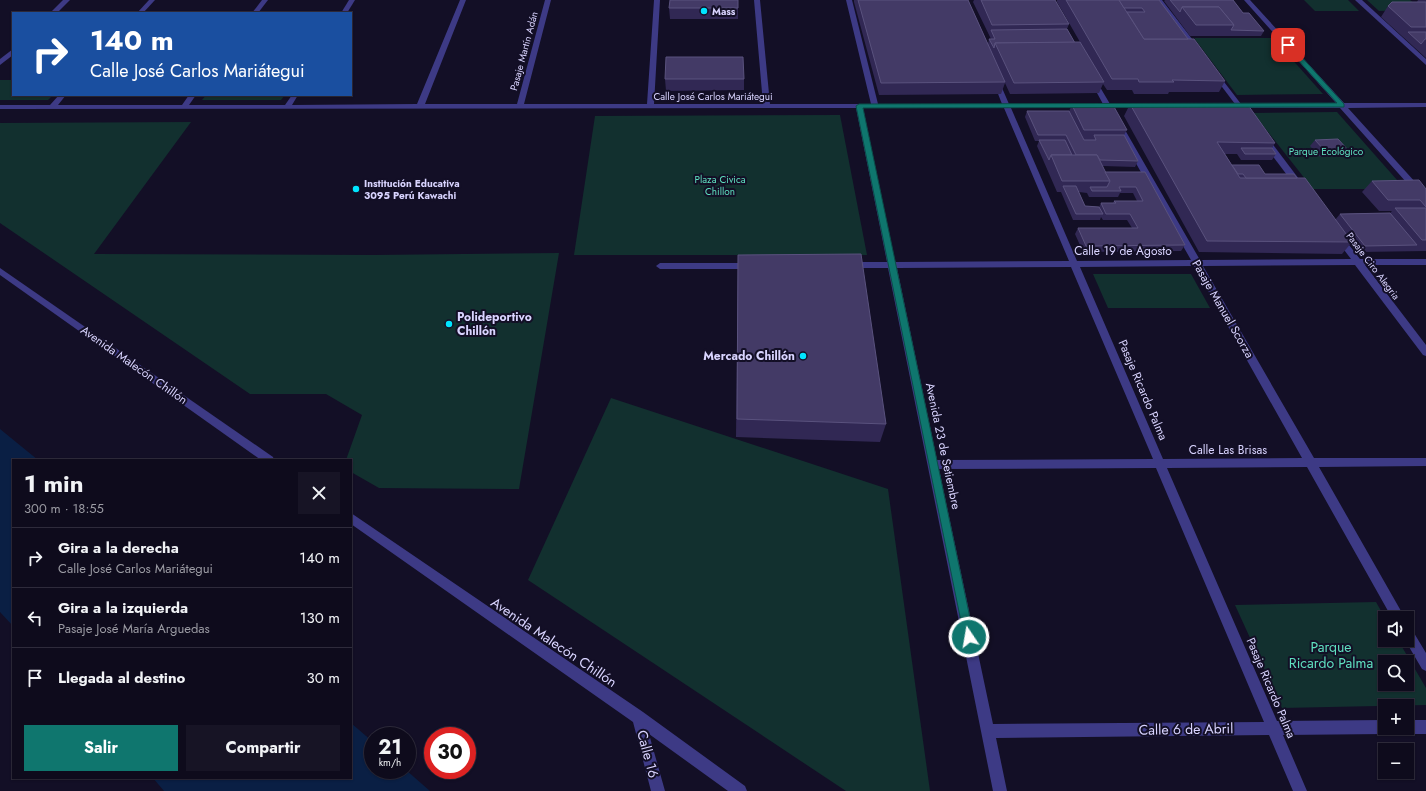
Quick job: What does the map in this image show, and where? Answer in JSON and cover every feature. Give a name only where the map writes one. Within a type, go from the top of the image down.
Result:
[{"type":"street","points":[[54,12],[67,0]]},
{"type":"street","points":[[141,12],[152,0]]},
{"type":"street","points":[[256,12],[265,0]]},
{"type":"street","points":[[345,12],[352,0]]},
{"type":"street","points":[[420,107],[463,0]]},
{"type":"street","name":"Pasaje Martín Adán","points":[[520,106],[548,0]]},
{"type":"street","points":[[650,106],[657,0]]},
{"type":"street","points":[[757,0],[767,106]]},
{"type":"street","points":[[850,0],[875,106]]},
{"type":"street","points":[[1159,0],[1200,54]]},
{"type":"street","points":[[1247,0],[1426,199]]},
{"type":"street","points":[[1358,0],[1426,63]]},
{"type":"street","points":[[0,63],[12,52]]},
{"type":"street","points":[[1209,66],[1238,108],[1342,105],[1426,105]]},
{"type":"street","name":"Pasaje Ricardo Palma","points":[[992,71],[1300,791]]},
{"type":"street","name":"Pasaje Manuel Scorza","points":[[1089,73],[1395,611]]},
{"type":"street","points":[[52,107],[62,96]]},
{"type":"street","points":[[184,107],[192,96]]},
{"type":"street","points":[[287,107],[293,96]]},
{"type":"street","name":"Avenida 23 de Setiembre","points":[[859,106],[1000,791]]},
{"type":"street","name":"Calle José Carlos Mariátegui","points":[[0,107],[1146,106]]},
{"type":"street","points":[[1263,137],[1306,193]]},
{"type":"street","name":"Pasaje Ciro Alegria","points":[[1334,231],[1426,352]]},
{"type":"street","name":"Calle 19 de Agosto","points":[[838,265],[1426,262]]},
{"type":"street","points":[[660,266],[761,266]]},
{"type":"street","name":"Avenida Malecón Chillón","points":[[0,270],[268,459]]},
{"type":"street","name":"Calle Las Brisas","points":[[933,465],[1426,462]]},
{"type":"street","name":"Avenida Malecón Chillón","points":[[352,519],[514,633],[638,717],[740,791]]},
{"type":"street","points":[[1414,644],[1426,665]]},
{"type":"street","name":"Calle 16","points":[[638,717],[658,791]]},
{"type":"street","name":"Calle 6 de Abril","points":[[988,731],[1378,727]]},
{"type":"street","points":[[1414,727],[1426,727]]},
{"type":"green space","points":[[1304,0],[1348,0],[1359,11],[1315,11]]},
{"type":"green space","points":[[1367,0],[1410,0],[1423,10],[1379,11]]},
{"type":"green space","points":[[1194,38],[1273,38],[1323,94],[1237,95]]},
{"type":"green space","points":[[0,80],[12,80],[12,96],[52,96],[48,100],[0,100]]},
{"type":"green space","points":[[205,96],[284,96],[281,100],[202,100]]},
{"type":"green space","name":"Parque Ecológico","points":[[1337,112],[1405,189],[1313,189],[1253,113]]},
{"type":"green space","name":"Plaza Civica Chillon","points":[[840,115],[867,255],[574,255],[595,116]]},
{"type":"green space","points":[[191,122],[94,254],[374,255],[559,253],[519,489],[379,488],[352,473],[352,459],[346,459],[362,415],[326,394],[250,394],[0,223],[0,123]]},
{"type":"green space","points":[[1093,274],[1191,274],[1210,308],[1108,308]]},
{"type":"green space","points":[[611,398],[888,489],[930,791],[846,791],[528,580]]},
{"type":"green space","name":"Parque Ricardo Palma","points":[[1376,602],[1381,611],[1378,611],[1378,647],[1402,647],[1407,655],[1378,655],[1378,691],[1414,691],[1414,667],[1426,688],[1426,705],[1414,705],[1414,699],[1378,699],[1378,706],[1282,708],[1235,605]]},
{"type":"water","points":[[0,429],[37,459],[12,459],[12,625],[0,612]]},
{"type":"water","points":[[352,724],[364,734],[364,779],[416,779],[430,791],[164,791],[154,779],[352,779]]},
{"type":"building","points":[[670,0],[738,0],[738,8],[669,8]]},
{"type":"building","points":[[858,0],[968,0],[1005,82],[881,83]]},
{"type":"building","points":[[981,0],[1055,0],[1069,24],[992,25]]},
{"type":"building","points":[[1066,0],[1119,0],[1144,39],[1194,39],[1225,81],[1172,80],[1174,82],[1139,82],[1138,79],[1112,79]]},
{"type":"building","points":[[1119,0],[1159,0],[1188,39],[1144,39],[1127,12],[1145,12],[1142,8],[1124,8]]},
{"type":"building","points":[[1170,0],[1233,0],[1243,13],[1249,13],[1264,31],[1231,30],[1234,25],[1219,7],[1182,7],[1180,12]]},
{"type":"building","points":[[1392,2],[1426,2],[1426,27],[1411,27],[1388,6]]},
{"type":"building","points":[[1182,7],[1219,7],[1234,25],[1196,25]]},
{"type":"building","points":[[1067,29],[1075,43],[995,43],[994,48],[989,39],[995,39],[991,30]]},
{"type":"building","points":[[1408,32],[1426,32],[1426,39],[1421,44]]},
{"type":"building","points":[[1080,42],[1104,82],[1014,83],[995,43]]},
{"type":"building","points":[[666,57],[743,57],[744,79],[665,79]]},
{"type":"building","points":[[1130,104],[1248,105],[1275,143],[1217,142],[1240,178],[1305,178],[1352,242],[1207,241]]},
{"type":"building","points":[[1072,105],[1113,105],[1127,130],[1084,130]]},
{"type":"building","points":[[1027,111],[1069,111],[1084,140],[1096,140],[1094,135],[1124,135],[1138,161],[1100,160],[1097,155],[1076,155],[1066,135],[1038,135]]},
{"type":"building","points":[[1338,139],[1348,150],[1325,151],[1315,140]]},
{"type":"building","points":[[1039,140],[1065,140],[1072,155],[1051,155],[1049,160]]},
{"type":"building","points":[[1241,148],[1272,148],[1276,154],[1245,154]]},
{"type":"building","points":[[1051,155],[1097,155],[1110,181],[1062,181]]},
{"type":"building","points":[[1232,165],[1259,165],[1265,174],[1294,174],[1297,178],[1246,178],[1243,174],[1238,174]]},
{"type":"building","points":[[1105,172],[1145,172],[1185,245],[1086,246],[1078,228],[1138,228],[1130,214],[1106,214],[1101,203],[1116,203],[1114,201],[1143,201],[1136,187],[1119,187],[1121,191],[1092,191],[1090,187],[1107,187],[1110,181]]},
{"type":"building","points":[[1419,180],[1426,189],[1426,207],[1420,200],[1388,200],[1372,181]]},
{"type":"building","points":[[1063,186],[1076,186],[1085,206],[1099,207],[1103,214],[1076,214]]},
{"type":"building","points":[[1395,208],[1426,208],[1426,240],[1422,240]]},
{"type":"building","points":[[1390,213],[1417,245],[1365,246],[1340,214]]},
{"type":"building","name":"Mercado Chillón","points":[[861,254],[886,424],[737,419],[738,255]]},
{"type":"place","name":"Mass","points":[[704,11]]},
{"type":"place","name":"Institución Educativa 3095 Perú Kawachi","points":[[356,189]]},
{"type":"place","name":"Polideportivo Chillón","points":[[449,324]]},
{"type":"place","name":"Mercado Chillón","points":[[803,356]]},
{"type":"route","points":[[969,637],[859,106],[1342,105],[1288,45]]}]
